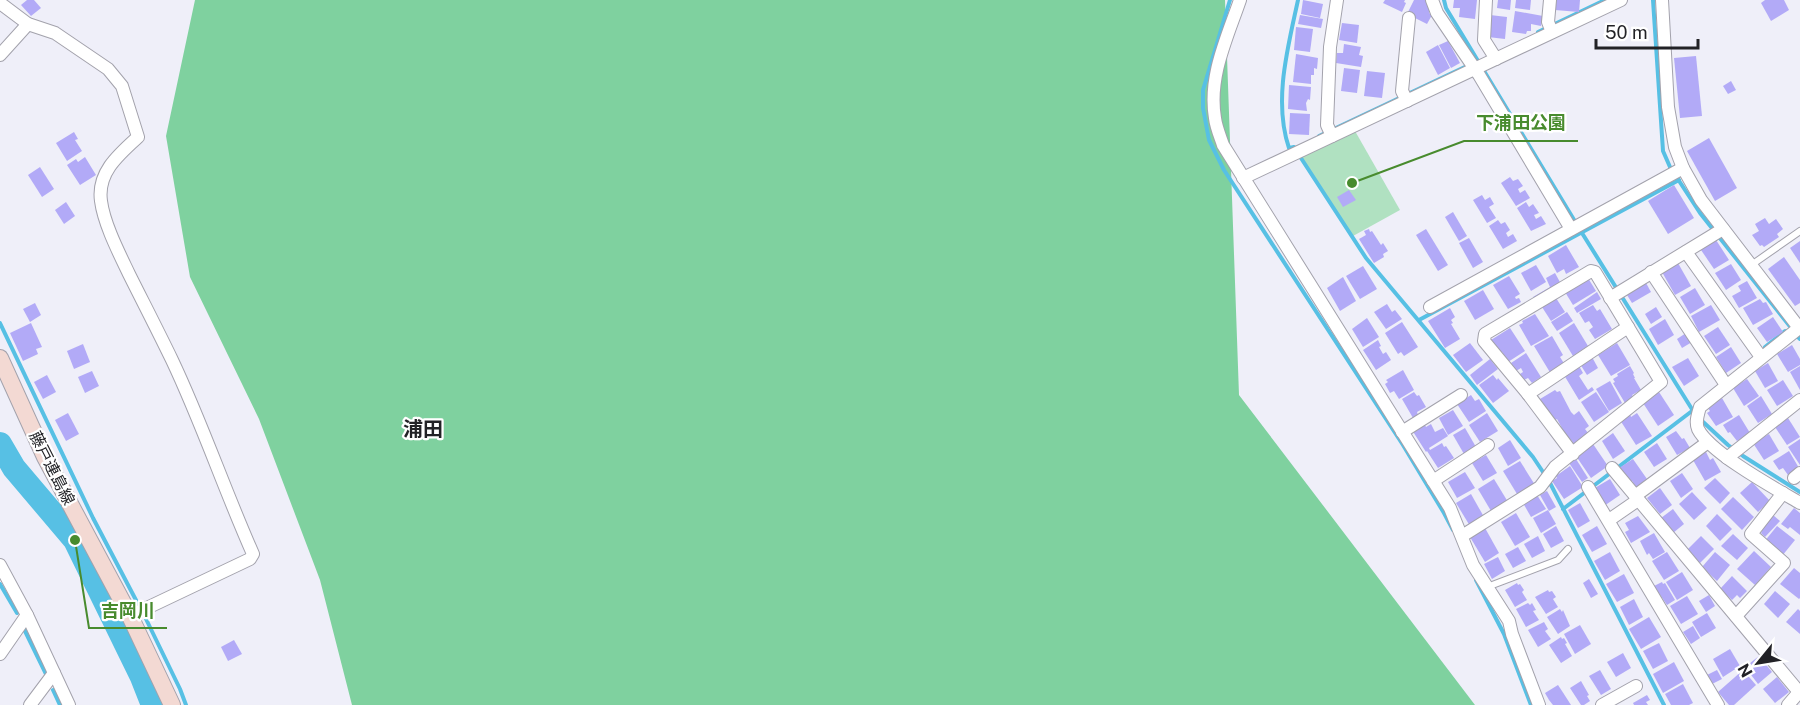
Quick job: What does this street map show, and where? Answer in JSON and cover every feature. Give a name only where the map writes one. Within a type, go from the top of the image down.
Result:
[{"type":"main road","name":"藤戸連島線","points":[[0,358],[45,457],[130,616],[172,705]]},
{"type":"street","points":[[1240,0],[1215,74],[1213,94],[1215,118],[1222,145],[1450,508],[1473,565],[1509,621],[1539,705]]},
{"type":"street","points":[[1331,133],[1327,125],[1330,47],[1337,0]]},
{"type":"street","points":[[1432,0],[1437,13],[1482,62],[1576,226]]},
{"type":"street","points":[[1482,62],[1486,0]]},
{"type":"street","points":[[1550,0],[1551,29]]},
{"type":"street","points":[[1243,178],[1405,97],[1551,29],[1621,0]]},
{"type":"street","points":[[1662,0],[1668,107],[1677,172],[1701,200],[1719,232],[1750,266],[1800,329],[1761,357],[1700,407],[1698,429],[1708,442],[1732,453],[1783,493],[1800,503]]},
{"type":"street","points":[[0,3],[28,24],[55,33],[108,69],[122,86],[138,137],[118,156],[102,178],[101,201],[113,241],[203,430],[253,554],[250,559],[130,616]]},
{"type":"street","points":[[1405,97],[1409,18]]},
{"type":"street","points":[[0,54],[28,24]]},
{"type":"street","points":[[1430,307],[1677,172]]},
{"type":"street","points":[[1616,295],[1719,232]]},
{"type":"street","points":[[1686,252],[1761,357]]},
{"type":"street","points":[[1462,536],[1540,486],[1573,454],[1661,382],[1628,327],[1616,295],[1595,272],[1591,271],[1485,333],[1484,341],[1573,454]]},
{"type":"street","points":[[1651,272],[1726,386]]},
{"type":"street","points":[[1528,394],[1628,327]]},
{"type":"street","points":[[1402,432],[1461,395]]},
{"type":"street","points":[[1732,453],[1800,400]]},
{"type":"street","points":[[1609,520],[1708,442]]},
{"type":"street","points":[[1433,481],[1488,446]]},
{"type":"street","points":[[1613,470],[1635,500],[1799,691],[1789,705]]},
{"type":"street","points":[[1589,489],[1718,705]]},
{"type":"street","points":[[1736,616],[1784,563],[1751,534],[1783,493]]},
{"type":"street","points":[[0,565],[27,615],[69,705]]},
{"type":"street","points":[[0,654],[27,615]]},
{"type":"street","points":[[30,705],[54,673]]},
{"type":"street","points":[[1602,705],[1636,687]]},
{"type":"lane","points":[[1750,266],[1800,231]]},
{"type":"lane","points":[[1487,586],[1558,560],[1568,549]]},
{"type":"green space","points":[[195,0],[1225,0],[1239,395],[1475,705],[352,705],[320,580],[259,419],[190,277],[166,136]]},
{"type":"green space","points":[[1355,131],[1400,210],[1353,236],[1301,156]]},
{"type":"building","points":[[27,0],[34,0],[41,8],[31,16],[21,5]]},
{"type":"building","points":[[1303,0],[1323,4],[1320,18],[1301,14]]},
{"type":"building","points":[[1385,0],[1405,0],[1406,3],[1402,12],[1383,3]]},
{"type":"building","points":[[1414,0],[1426,0],[1433,4],[1429,13],[1432,15],[1427,24],[1407,14]]},
{"type":"building","points":[[1454,0],[1477,0],[1475,19],[1459,17],[1460,8],[1453,8]]},
{"type":"building","points":[[1498,0],[1511,0],[1510,10],[1497,8]]},
{"type":"building","points":[[1516,0],[1531,0],[1530,10],[1515,8]]},
{"type":"building","points":[[1556,0],[1580,0],[1579,12],[1555,10]]},
{"type":"building","points":[[1765,0],[1784,0],[1789,10],[1771,21],[1761,3]]},
{"type":"building","points":[[1515,11],[1543,16],[1541,26],[1531,24],[1531,31],[1527,31],[1526,34],[1512,32]]},
{"type":"building","points":[[1300,15],[1323,19],[1321,28],[1298,24]]},
{"type":"building","points":[[1490,15],[1507,17],[1505,39],[1488,37]]},
{"type":"building","points":[[1342,23],[1359,25],[1357,43],[1339,40]]},
{"type":"building","points":[[1296,27],[1313,29],[1310,52],[1294,50]]},
{"type":"building","points":[[1448,41],[1460,63],[1451,68],[1439,45]]},
{"type":"building","points":[[1344,44],[1361,47],[1359,55],[1363,56],[1361,67],[1336,63],[1337,53],[1343,53]]},
{"type":"building","points":[[1438,45],[1450,68],[1438,75],[1426,52]]},
{"type":"building","points":[[1296,54],[1318,58],[1317,69],[1314,68],[1314,75],[1311,75],[1311,84],[1293,82]]},
{"type":"building","points":[[1696,56],[1702,116],[1680,118],[1674,58]]},
{"type":"building","points":[[1344,68],[1360,70],[1357,93],[1341,91]]},
{"type":"building","points":[[1367,71],[1385,73],[1382,98],[1364,96]]},
{"type":"building","points":[[1731,81],[1736,90],[1728,94],[1723,86]]},
{"type":"building","points":[[1289,85],[1311,87],[1310,100],[1308,99],[1306,103],[1307,111],[1288,109]]},
{"type":"building","points":[[1290,113],[1310,114],[1309,135],[1289,134]]},
{"type":"building","points":[[74,132],[78,139],[75,140],[82,151],[67,161],[56,143]]},
{"type":"building","points":[[1709,138],[1737,188],[1715,201],[1687,151]]},
{"type":"building","points":[[85,157],[96,175],[80,185],[67,165],[76,159],[78,162]]},
{"type":"building","points":[[40,167],[54,189],[42,197],[28,175]]},
{"type":"building","points":[[1510,177],[1513,181],[1518,179],[1523,186],[1518,189],[1520,193],[1525,190],[1530,198],[1516,206],[1501,183]]},
{"type":"building","points":[[1674,185],[1694,218],[1668,234],[1648,201]]},
{"type":"building","points":[[1349,190],[1356,200],[1343,207],[1337,197]]},
{"type":"building","points":[[1482,195],[1485,200],[1490,197],[1494,204],[1489,207],[1496,218],[1487,223],[1473,200]]},
{"type":"building","points":[[66,202],[75,216],[64,224],[55,210]]},
{"type":"building","points":[[1526,202],[1529,207],[1533,204],[1539,213],[1534,215],[1536,219],[1541,216],[1546,224],[1531,231],[1517,208]]},
{"type":"building","points":[[1453,212],[1467,236],[1459,241],[1445,217]]},
{"type":"building","points":[[1765,218],[1769,224],[1776,219],[1783,229],[1777,234],[1779,237],[1764,247],[1760,246],[1752,235],[1759,231],[1755,224]]},
{"type":"building","points":[[1498,220],[1501,224],[1505,222],[1510,230],[1506,233],[1508,237],[1513,234],[1517,241],[1503,249],[1489,226]]},
{"type":"building","points":[[1369,229],[1388,251],[1383,254],[1384,257],[1374,263],[1359,239],[1366,235],[1364,231]]},
{"type":"building","points":[[1426,229],[1448,265],[1438,271],[1416,235]]},
{"type":"building","points":[[1469,238],[1483,262],[1473,268],[1459,243]]},
{"type":"building","points":[[1716,240],[1729,260],[1714,269],[1701,250]]},
{"type":"building","points":[[1800,241],[1800,263],[1790,248]]},
{"type":"building","points":[[1566,245],[1579,267],[1566,274],[1564,269],[1557,273],[1548,256]]},
{"type":"building","points":[[1784,257],[1800,280],[1800,303],[1795,306],[1768,269]]},
{"type":"building","points":[[1678,263],[1691,286],[1675,295],[1662,272]]},
{"type":"building","points":[[1731,264],[1741,280],[1726,290],[1715,273]]},
{"type":"building","points":[[1536,265],[1546,282],[1531,291],[1521,273]]},
{"type":"building","points":[[1363,266],[1377,289],[1360,299],[1346,276]]},
{"type":"building","points":[[1555,273],[1561,284],[1535,299],[1533,297],[1550,287],[1546,278]]},
{"type":"building","points":[[1509,276],[1520,294],[1515,297],[1521,302],[1508,309],[1493,285]]},
{"type":"building","points":[[1343,277],[1356,301],[1340,311],[1327,288]]},
{"type":"building","points":[[1588,278],[1596,291],[1573,305],[1565,292]]},
{"type":"building","points":[[1747,281],[1757,298],[1739,308],[1732,296],[1741,291],[1738,286]]},
{"type":"building","points":[[1646,283],[1651,292],[1632,303],[1627,295]]},
{"type":"building","points":[[1695,288],[1705,305],[1690,314],[1680,297]]},
{"type":"building","points":[[1483,290],[1494,309],[1475,320],[1464,301]]},
{"type":"building","points":[[1597,292],[1601,299],[1577,313],[1574,308]]},
{"type":"building","points":[[1556,298],[1565,312],[1551,321],[1542,307]]},
{"type":"building","points":[[1760,299],[1763,303],[1766,302],[1773,314],[1753,325],[1743,308]]},
{"type":"building","points":[[35,303],[41,315],[30,322],[23,309]]},
{"type":"building","points":[[1387,304],[1392,312],[1395,310],[1402,319],[1386,329],[1374,312]]},
{"type":"building","points":[[1593,305],[1597,311],[1600,309],[1612,329],[1595,339],[1589,330],[1593,327],[1589,321],[1585,323],[1579,313]]},
{"type":"building","points":[[1711,305],[1720,320],[1699,332],[1691,316]]},
{"type":"building","points":[[1656,307],[1662,317],[1651,324],[1645,314]]},
{"type":"building","points":[[1450,308],[1455,317],[1451,320],[1453,323],[1451,324],[1460,339],[1445,348],[1428,321]]},
{"type":"building","points":[[1567,312],[1573,321],[1557,331],[1551,322]]},
{"type":"building","points":[[1535,314],[1549,336],[1531,346],[1519,325]]},
{"type":"building","points":[[1773,317],[1783,332],[1767,342],[1757,328]]},
{"type":"building","points":[[1367,318],[1379,337],[1363,347],[1352,329]]},
{"type":"building","points":[[1665,319],[1674,335],[1658,345],[1649,329]]},
{"type":"building","points":[[1402,322],[1418,347],[1404,356],[1401,352],[1398,354],[1385,333]]},
{"type":"building","points":[[31,323],[42,347],[36,349],[38,354],[23,361],[10,333]]},
{"type":"building","points":[[1574,323],[1588,346],[1573,356],[1559,333]]},
{"type":"building","points":[[1718,327],[1730,345],[1716,354],[1704,336]]},
{"type":"building","points":[[1510,328],[1525,351],[1508,362],[1491,340]]},
{"type":"building","points":[[1686,333],[1692,342],[1682,348],[1677,339]]},
{"type":"building","points":[[1552,336],[1563,355],[1560,357],[1565,365],[1551,374],[1534,346]]},
{"type":"building","points":[[1378,340],[1383,354],[1386,352],[1391,360],[1376,370],[1363,350]]},
{"type":"building","points":[[1470,343],[1483,360],[1466,372],[1453,355]]},
{"type":"building","points":[[1617,343],[1630,365],[1611,376],[1598,355]]},
{"type":"building","points":[[83,344],[90,362],[74,369],[67,351]]},
{"type":"building","points":[[1792,345],[1800,359],[1800,365],[1788,372],[1777,354]]},
{"type":"building","points":[[1731,347],[1741,363],[1726,373],[1716,357]]},
{"type":"building","points":[[1526,353],[1541,377],[1532,383],[1528,378],[1524,380],[1520,374],[1523,372],[1521,368],[1516,371],[1511,363]]},
{"type":"building","points":[[1592,357],[1598,368],[1587,375],[1580,364]]},
{"type":"building","points":[[1688,358],[1699,376],[1684,386],[1672,367]]},
{"type":"building","points":[[1490,359],[1498,369],[1477,385],[1470,375]]},
{"type":"building","points":[[1768,363],[1778,381],[1765,388],[1755,371]]},
{"type":"building","points":[[1579,366],[1583,373],[1579,376],[1588,390],[1592,387],[1594,390],[1579,400],[1564,375]]},
{"type":"building","points":[[1630,366],[1641,390],[1625,403],[1613,379]]},
{"type":"building","points":[[1800,366],[1800,390],[1790,372]]},
{"type":"building","points":[[1403,370],[1414,390],[1399,399],[1394,391],[1390,393],[1385,384],[1388,382],[1386,380]]},
{"type":"building","points":[[92,371],[99,386],[85,393],[78,377]]},
{"type":"building","points":[[47,375],[56,392],[43,399],[34,382]]},
{"type":"building","points":[[1493,375],[1509,391],[1493,403],[1479,385]]},
{"type":"building","points":[[1747,379],[1759,396],[1744,406],[1733,388]]},
{"type":"building","points":[[1783,380],[1793,396],[1777,406],[1767,390]]},
{"type":"building","points":[[1610,381],[1622,403],[1609,411],[1596,389]]},
{"type":"building","points":[[1555,390],[1560,391],[1571,412],[1574,415],[1579,411],[1589,426],[1585,429],[1588,433],[1582,437],[1584,439],[1575,445],[1571,440],[1569,441],[1557,419],[1554,421],[1540,399]]},
{"type":"building","points":[[1414,392],[1417,396],[1419,395],[1426,407],[1417,412],[1418,415],[1413,418],[1402,399]]},
{"type":"building","points":[[1596,392],[1609,412],[1594,422],[1581,402]]},
{"type":"building","points":[[1659,392],[1674,415],[1658,426],[1643,403]]},
{"type":"building","points":[[1471,395],[1475,401],[1479,399],[1486,411],[1469,422],[1457,404]]},
{"type":"building","points":[[1761,396],[1772,414],[1758,423],[1747,406]]},
{"type":"building","points":[[1722,398],[1733,417],[1716,426],[1707,413],[1710,411],[1707,407]]},
{"type":"building","points":[[1453,410],[1463,426],[1448,435],[1439,418]]},
{"type":"building","points":[[68,413],[79,434],[66,441],[55,420]]},
{"type":"building","points":[[1487,413],[1498,431],[1480,442],[1469,425]]},
{"type":"building","points":[[1637,413],[1652,436],[1636,445],[1620,420]]},
{"type":"building","points":[[1739,415],[1750,433],[1737,441],[1723,425]]},
{"type":"building","points":[[1788,418],[1800,437],[1787,445],[1775,427]]},
{"type":"building","points":[[1424,423],[1426,427],[1431,424],[1435,432],[1443,428],[1448,436],[1429,448],[1430,450],[1442,443],[1454,458],[1438,468],[1412,430]]},
{"type":"building","points":[[1465,428],[1476,447],[1464,454],[1453,435]]},
{"type":"building","points":[[1676,431],[1690,448],[1677,455],[1666,437]]},
{"type":"building","points":[[1613,433],[1625,451],[1613,459],[1602,441]]},
{"type":"building","points":[[1769,434],[1779,451],[1764,460],[1753,443]]},
{"type":"building","points":[[1800,439],[1800,465],[1788,447]]},
{"type":"building","points":[[1510,440],[1521,458],[1508,466],[1498,448]]},
{"type":"building","points":[[1657,443],[1667,459],[1654,467],[1644,452]]},
{"type":"building","points":[[1593,444],[1608,466],[1591,478],[1576,456]]},
{"type":"building","points":[[1789,451],[1799,468],[1788,475],[1783,468],[1779,470],[1773,461]]},
{"type":"building","points":[[1706,452],[1710,460],[1713,458],[1721,472],[1705,481],[1693,460]]},
{"type":"building","points":[[1486,455],[1497,473],[1483,481],[1472,463]]},
{"type":"building","points":[[1576,459],[1588,478],[1582,482],[1569,463]]},
{"type":"building","points":[[1633,459],[1647,479],[1636,487],[1632,481],[1629,483],[1619,468]]},
{"type":"building","points":[[1520,461],[1535,485],[1517,494],[1503,471]]},
{"type":"building","points":[[1570,466],[1583,487],[1564,499],[1552,481]]},
{"type":"building","points":[[1465,472],[1475,488],[1457,498],[1448,482]]},
{"type":"building","points":[[1682,473],[1693,489],[1681,498],[1670,481]]},
{"type":"building","points":[[1715,478],[1730,493],[1720,504],[1704,488]]},
{"type":"building","points":[[1494,479],[1508,502],[1491,511],[1478,489]]},
{"type":"building","points":[[1610,479],[1620,495],[1604,506],[1593,489]]},
{"type":"building","points":[[1752,482],[1770,501],[1758,512],[1740,493]]},
{"type":"building","points":[[1660,488],[1672,505],[1660,514],[1647,498]]},
{"type":"building","points":[[1547,491],[1556,507],[1549,511],[1540,495]]},
{"type":"building","points":[[1692,492],[1707,508],[1694,520],[1679,504]]},
{"type":"building","points":[[1471,494],[1484,517],[1470,526],[1456,503]]},
{"type":"building","points":[[1537,495],[1546,509],[1531,517],[1523,503]]},
{"type":"building","points":[[1733,497],[1754,517],[1742,530],[1721,509]]},
{"type":"building","points":[[1580,503],[1590,521],[1578,528],[1568,510]]},
{"type":"building","points":[[1794,508],[1800,513],[1800,535],[1790,527],[1788,529],[1781,524]]},
{"type":"building","points":[[1673,509],[1684,524],[1673,533],[1661,518]]},
{"type":"building","points":[[1548,510],[1556,524],[1541,533],[1533,518]]},
{"type":"building","points":[[1516,513],[1530,537],[1515,546],[1501,522]]},
{"type":"building","points":[[1717,514],[1732,529],[1720,541],[1706,526]]},
{"type":"building","points":[[1773,515],[1780,521],[1765,537],[1761,530]]},
{"type":"building","points":[[1638,516],[1650,532],[1631,543],[1625,532],[1629,530],[1625,523]]},
{"type":"building","points":[[1556,526],[1564,541],[1551,548],[1543,534]]},
{"type":"building","points":[[1597,526],[1607,544],[1592,552],[1582,535]]},
{"type":"building","points":[[1777,526],[1795,540],[1782,556],[1764,542]]},
{"type":"building","points":[[1485,528],[1499,553],[1485,562],[1470,537]]},
{"type":"building","points":[[1654,533],[1665,552],[1653,559],[1649,553],[1647,555],[1640,541]]},
{"type":"building","points":[[1733,534],[1748,548],[1737,560],[1721,546]]},
{"type":"building","points":[[1538,536],[1545,551],[1532,558],[1524,544]]},
{"type":"building","points":[[1701,536],[1714,549],[1700,563],[1687,550]]},
{"type":"building","points":[[1518,547],[1526,561],[1513,568],[1505,554]]},
{"type":"building","points":[[1754,551],[1771,567],[1755,585],[1737,569]]},
{"type":"building","points":[[1610,552],[1620,571],[1605,580],[1594,561]]},
{"type":"building","points":[[1667,552],[1679,571],[1664,580],[1652,561]]},
{"type":"building","points":[[1715,552],[1730,565],[1717,581],[1702,567]]},
{"type":"building","points":[[1498,557],[1505,571],[1492,579],[1484,564]]},
{"type":"building","points":[[1794,568],[1800,573],[1799,599],[1780,584]]},
{"type":"building","points":[[1682,572],[1693,590],[1677,600],[1666,582]]},
{"type":"building","points":[[1624,574],[1634,593],[1617,602],[1606,584]]},
{"type":"building","points":[[1732,576],[1747,591],[1740,598],[1737,595],[1732,600],[1720,589]]},
{"type":"building","points":[[1589,579],[1598,594],[1591,598],[1583,583]]},
{"type":"building","points":[[1517,583],[1524,590],[1522,592],[1527,600],[1515,607],[1505,590]]},
{"type":"building","points":[[1665,583],[1675,600],[1667,605],[1654,586]]},
{"type":"building","points":[[1548,590],[1552,591],[1556,597],[1553,599],[1558,607],[1546,614],[1535,597]]},
{"type":"building","points":[[1775,591],[1790,604],[1778,618],[1764,604]]},
{"type":"building","points":[[1709,595],[1715,606],[1706,612],[1699,601]]},
{"type":"building","points":[[1687,596],[1698,614],[1681,624],[1670,606]]},
{"type":"building","points":[[1634,599],[1643,617],[1629,625],[1620,607]]},
{"type":"building","points":[[1528,603],[1530,605],[1532,603],[1536,610],[1533,611],[1539,620],[1526,627],[1516,609]]},
{"type":"building","points":[[1560,609],[1562,612],[1563,610],[1570,626],[1558,634],[1547,617]]},
{"type":"building","points":[[1798,609],[1800,611],[1800,634],[1786,622]]},
{"type":"building","points":[[1707,613],[1716,628],[1701,637],[1692,622]]},
{"type":"building","points":[[1649,617],[1661,637],[1641,649],[1629,629]]},
{"type":"building","points":[[1544,622],[1548,629],[1545,631],[1551,639],[1538,647],[1528,630]]},
{"type":"building","points":[[1580,625],[1591,644],[1575,654],[1564,634]]},
{"type":"building","points":[[1693,626],[1700,638],[1691,644],[1683,632]]},
{"type":"building","points":[[1561,637],[1567,643],[1565,644],[1572,656],[1561,663],[1549,645]]},
{"type":"building","points":[[234,640],[242,654],[228,661],[221,647]]},
{"type":"building","points":[[1659,643],[1668,661],[1653,669],[1643,651]]},
{"type":"building","points":[[1730,649],[1740,666],[1723,677],[1713,659]]},
{"type":"building","points":[[1623,653],[1631,668],[1616,677],[1607,662]]},
{"type":"building","points":[[1759,656],[1772,672],[1758,684],[1745,667]]},
{"type":"building","points":[[1674,662],[1684,681],[1663,693],[1653,674]]},
{"type":"building","points":[[1600,670],[1611,689],[1601,695],[1589,676]]},
{"type":"building","points":[[1717,670],[1722,679],[1712,684],[1707,675]]},
{"type":"building","points":[[1743,670],[1756,685],[1734,705],[1729,705],[1718,692]]},
{"type":"building","points":[[1777,677],[1789,692],[1775,703],[1763,689]]},
{"type":"building","points":[[1581,681],[1590,701],[1584,705],[1581,705],[1570,688]]},
{"type":"building","points":[[1683,684],[1693,703],[1671,705],[1665,694]]},
{"type":"building","points":[[1558,685],[1571,705],[1553,705],[1549,700],[1545,693]]},
{"type":"building","points":[[1647,695],[1650,700],[1646,702],[1648,705],[1634,705],[1633,703]]},
{"type":"waterway","points":[[1230,0],[1203,90],[1203,108],[1209,140],[1224,170],[1403,445],[1453,530]]},
{"type":"waterway","points":[[1295,149],[1294,147],[1289,148],[1284,130],[1282,93],[1298,0]]},
{"type":"waterway","points":[[1444,0],[1446,8],[1582,233],[1695,414]]},
{"type":"waterway","points":[[1538,32],[1605,0]]},
{"type":"waterway","points":[[1653,0],[1663,151],[1670,167],[1700,213],[1792,329]]},
{"type":"waterway","points":[[1319,136],[1469,65]]},
{"type":"waterway","points":[[1299,155],[1366,258],[1533,457],[1545,475]]},
{"type":"waterway","points":[[1419,320],[1679,180]]},
{"type":"waterway","points":[[0,323],[93,518],[138,604]]},
{"type":"waterway","points":[[1765,347],[1785,331]]},
{"type":"waterway","points":[[1563,509],[1692,411]]},
{"type":"waterway","points":[[1701,420],[1743,456],[1800,492]]},
{"type":"waterway","points":[[0,444],[14,468],[75,540],[142,677],[153,705]]},
{"type":"waterway","points":[[1549,481],[1664,705]]},
{"type":"waterway","points":[[1476,580],[1504,634],[1531,705]]},
{"type":"waterway","points":[[0,584],[17,613]]},
{"type":"waterway","points":[[146,619],[186,705]]},
{"type":"waterway","points":[[24,629],[46,674]]},
{"type":"waterway","points":[[53,690],[60,705]]},
{"type":"place","name":"下浦田公園","points":[[1352,183]]},
{"type":"place","name":"吉岡川","points":[[75,540]]},
{"type":"district","name":"浦田","points":[[423,429]]}]
